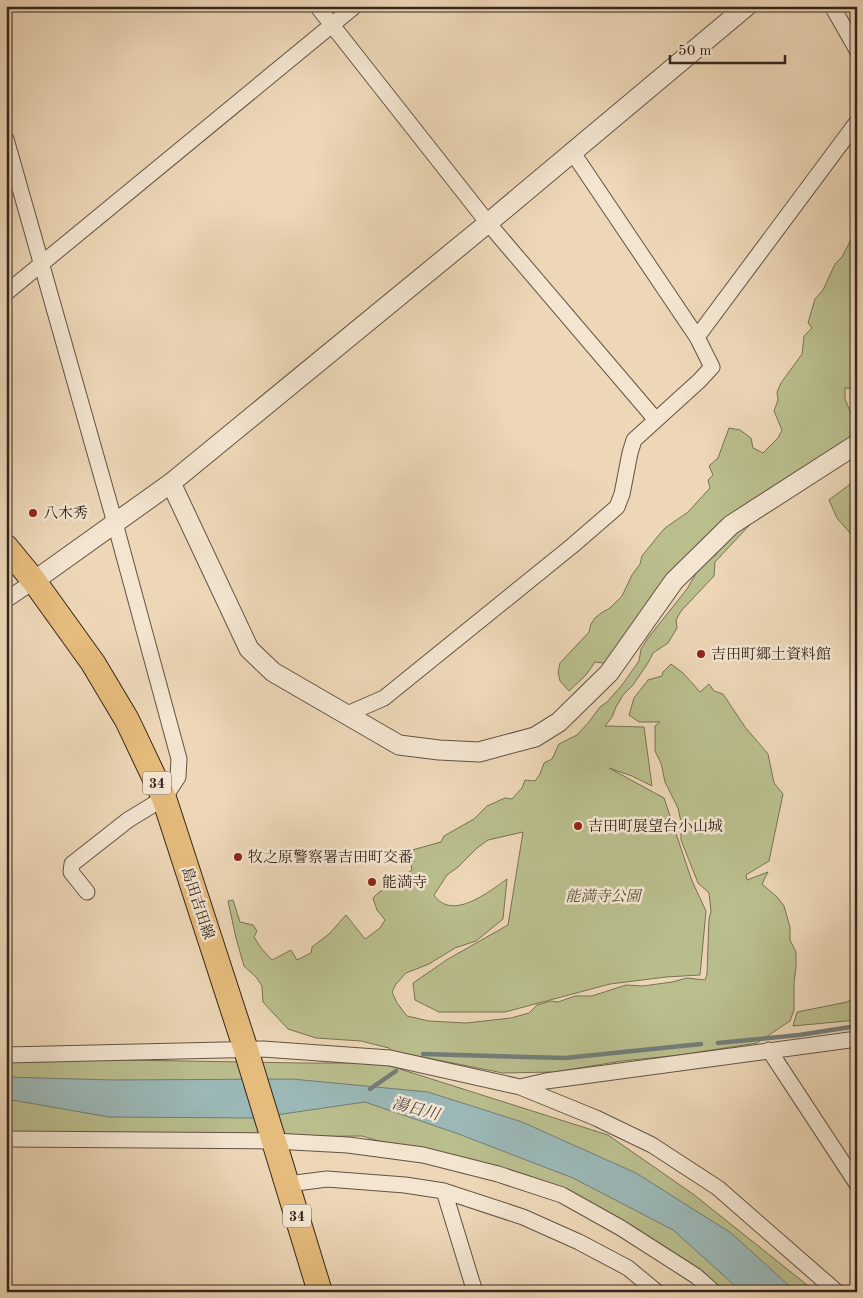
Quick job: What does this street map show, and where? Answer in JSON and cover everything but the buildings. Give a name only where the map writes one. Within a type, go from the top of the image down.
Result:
[{"type":"main road","name":"島田吉田線","points":[[6,547],[34,581],[93,663],[127,720],[164,798],[246,1050],[320,1292]]},
{"type":"street","points":[[317,6],[488,223],[656,420]]},
{"type":"street","points":[[6,292],[355,6]]},
{"type":"street","points":[[6,600],[171,483],[573,153],[747,6]]},
{"type":"street","points":[[832,6],[857,50]]},
{"type":"street","points":[[697,337],[857,122]]},
{"type":"street","points":[[6,138],[115,523],[179,759],[178,777],[164,798],[128,820],[72,864],[71,872],[87,892]]},
{"type":"street","points":[[345,714],[384,698],[572,546],[617,507],[622,494],[634,440],[712,367],[697,337],[573,153]]},
{"type":"street","points":[[171,483],[249,649],[273,672],[399,745],[479,752],[535,737],[559,722],[610,673],[674,580],[731,525],[857,444]]},
{"type":"street","points":[[520,1087],[546,1081],[857,1039]]},
{"type":"street","points":[[6,1055],[263,1050],[390,1058],[520,1087],[596,1118],[652,1145],[718,1188],[837,1292]]},
{"type":"street","points":[[769,1050],[857,1184]]},
{"type":"street","points":[[6,1139],[348,1144],[423,1156],[498,1174],[562,1195],[630,1234],[696,1276],[714,1292]]},
{"type":"street","points":[[288,1184],[327,1179],[405,1185],[444,1191],[523,1216],[579,1242],[628,1268],[657,1292]]},
{"type":"street","points":[[444,1191],[474,1292]]},
{"type":"green space","points":[[857,228],[857,389],[845,388],[845,399],[856,426],[851,431],[852,443],[716,536],[611,664],[595,662],[586,675],[569,691],[560,681],[558,672],[560,663],[589,632],[595,618],[610,608],[622,596],[632,575],[640,564],[642,556],[658,536],[665,528],[688,512],[710,488],[708,480],[713,475],[709,466],[718,458],[729,428],[740,430],[751,438],[753,448],[763,453],[778,438],[782,430],[774,411],[778,400],[777,392],[781,383],[802,354],[804,336],[812,328],[808,323],[815,299],[823,290],[835,264],[842,257]]},
{"type":"green space","points":[[857,479],[857,541],[837,518],[829,500]]},
{"type":"green space","name":"能満寺公園","points":[[759,515],[715,562],[714,576],[681,611],[676,620],[677,628],[668,643],[653,653],[633,685],[623,695],[612,717],[605,726],[644,727],[652,786],[632,776],[609,768],[664,798],[692,881],[706,911],[700,975],[610,984],[505,1012],[439,1012],[415,1000],[413,983],[448,959],[508,925],[523,832],[488,840],[447,875],[434,895],[442,903],[451,906],[461,905],[471,902],[507,879],[503,919],[476,941],[455,948],[429,964],[406,973],[396,984],[392,992],[397,1003],[407,1016],[429,1021],[466,1023],[511,1018],[529,1013],[537,1005],[551,1001],[558,1002],[575,996],[592,996],[626,985],[643,986],[687,978],[705,980],[711,912],[709,893],[698,883],[681,840],[681,822],[678,808],[665,782],[661,763],[655,751],[655,726],[660,722],[639,722],[629,715],[634,698],[648,680],[662,676],[663,672],[671,664],[683,673],[700,692],[709,684],[714,691],[723,694],[745,727],[768,754],[774,783],[783,794],[769,861],[746,875],[747,880],[768,872],[762,884],[784,906],[790,927],[790,940],[796,952],[794,1010],[790,1021],[757,1043],[554,1072],[503,1073],[392,1051],[389,1048],[361,1041],[316,1038],[288,1029],[263,1002],[262,986],[256,977],[244,966],[228,901],[233,900],[240,922],[253,925],[257,931],[254,937],[272,960],[291,950],[297,960],[311,953],[312,947],[329,934],[346,915],[365,939],[380,928],[385,920],[377,910],[373,898],[412,870],[406,856],[412,850],[441,842],[444,836],[474,819],[487,806],[505,798],[512,799],[522,788],[525,780],[535,781],[544,763],[552,759],[559,744],[577,735],[600,707],[622,685],[639,661],[641,649],[648,638],[687,589],[702,563],[716,555],[721,545],[732,533]]},
{"type":"green space","points":[[857,995],[857,1020],[793,1026],[797,1012],[847,1002]]},
{"type":"green space","points":[[6,1058],[381,1063],[608,1135],[693,1194],[816,1292],[709,1292],[545,1190],[362,1136],[6,1139]]},
{"type":"water","name":"湯日川","points":[[6,1077],[113,1080],[292,1079],[428,1092],[522,1122],[636,1173],[731,1233],[796,1292],[742,1292],[673,1230],[573,1178],[456,1133],[365,1102],[255,1118],[109,1117],[6,1099]]},
{"type":"waterway","points":[[718,1043],[799,1035],[857,1026]]},
{"type":"waterway","points":[[423,1054],[565,1058],[701,1044]]},
{"type":"waterway","points":[[370,1089],[396,1071]]},
{"type":"place","name":"八木秀","points":[[33,513]]},
{"type":"place","name":"吉田町郷土資料館","points":[[701,654]]},
{"type":"place","name":"吉田町展望台小山城","points":[[578,826]]},
{"type":"place","name":"牧之原警察署吉田町交番","points":[[238,857]]},
{"type":"place","name":"能満寺","points":[[372,882]]}]
